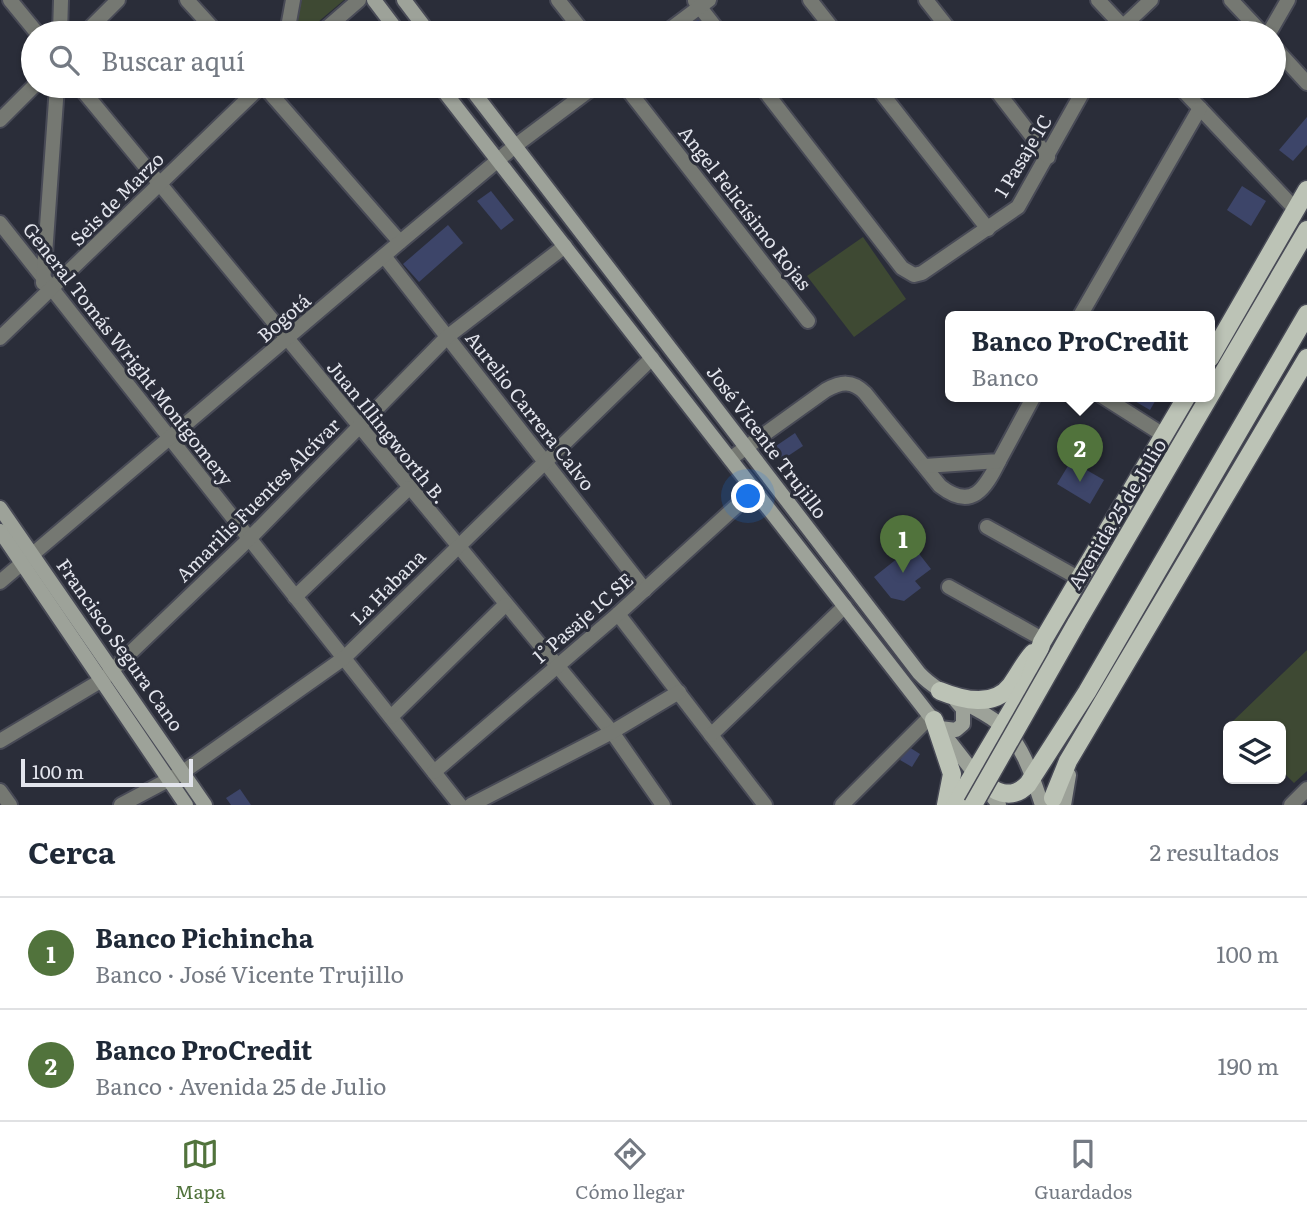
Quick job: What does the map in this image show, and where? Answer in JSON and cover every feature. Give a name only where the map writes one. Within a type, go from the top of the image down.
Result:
[{"type":"main road","points":[[374,0],[391,21]]},
{"type":"main road","points":[[404,0],[420,21]]},
{"type":"main road","name":"José Vicente Trujillo","points":[[449,98],[999,805]]},
{"type":"main road","name":"José Vicente Trujillo","points":[[478,98],[919,673],[946,694],[1002,726],[1033,777],[1053,803]]},
{"type":"main road","points":[[1215,348],[1307,190]]},
{"type":"main road","points":[[1268,299],[1296,210]]},
{"type":"main road","name":"Avenida 25 de Julio","points":[[1215,389],[1307,230]]},
{"type":"main road","points":[[976,775],[993,790],[1011,795],[1023,790],[1033,777],[1087,692],[1307,314]]},
{"type":"main road","points":[[1053,803],[1063,772],[1307,358]]},
{"type":"main road","name":"Avenida 25 de Julio","points":[[955,805],[976,775],[1028,681],[1043,641],[1184,402]]},
{"type":"main road","name":"Avenida 25 de Julio","points":[[972,805],[1207,402]]},
{"type":"main road","name":"Francisco Segura Cano","points":[[0,508],[102,680],[186,805]]},
{"type":"main road","name":"Francisco Segura Cano","points":[[0,531],[28,559],[113,668],[205,805]]},
{"type":"main road","points":[[946,694],[967,700],[1000,694],[1012,684],[1043,641]]},
{"type":"main road","points":[[1053,803],[1060,763],[1087,692]]},
{"type":"main road","points":[[935,721],[956,730],[965,719],[964,709],[946,694]]},
{"type":"main road","points":[[935,721],[952,774],[946,805]]},
{"type":"street","points":[[10,0],[27,21]]},
{"type":"street","points":[[60,21],[61,0]]},
{"type":"street","points":[[97,21],[118,0]]},
{"type":"street","points":[[187,0],[205,21]]},
{"type":"street","points":[[289,21],[293,0]]},
{"type":"street","points":[[335,21],[359,0]]},
{"type":"street","points":[[558,0],[575,21]]},
{"type":"street","points":[[810,0],[827,21]]},
{"type":"street","points":[[926,0],[943,21]]},
{"type":"street","points":[[1098,0],[1114,21]]},
{"type":"street","points":[[1131,21],[1151,0]]},
{"type":"street","points":[[1231,0],[1251,21]]},
{"type":"street","points":[[1276,21],[1288,0]]},
{"type":"street","points":[[678,21],[701,2],[713,21]]},
{"type":"street","points":[[1286,60],[1307,83]]},
{"type":"street","points":[[0,120],[22,98]]},
{"type":"street","points":[[46,290],[56,98]]},
{"type":"street","name":"Juan Illingworth B.","points":[[89,98],[612,732],[660,804]]},
{"type":"street","name":"Seis de Marzo","points":[[0,338],[46,290],[249,98]]},
{"type":"street","points":[[273,98],[400,242]]},
{"type":"street","name":"Bogotá","points":[[0,582],[498,160],[579,98]]},
{"type":"street","name":"Angel Felicísimo Rojas","points":[[634,98],[808,321]]},
{"type":"street","name":"1 Pasaje 1C","points":[[770,98],[908,273],[922,273],[1018,207],[1080,98]]},
{"type":"street","points":[[885,98],[988,229]]},
{"type":"street","points":[[1002,98],[1048,157]]},
{"type":"street","points":[[1190,98],[1296,210]]},
{"type":"street","points":[[1083,311],[1200,108]]},
{"type":"street","name":"General Tomás Wright Montgomery","points":[[0,223],[46,290],[170,440],[460,805]]},
{"type":"street","name":"Amarilis Fuentes Alcívar","points":[[0,741],[102,680],[249,539],[447,337],[565,246]]},
{"type":"street","name":"Aurelio Carrera Calvo","points":[[384,256],[645,590]]},
{"type":"street","name":"La Habana","points":[[121,805],[183,772],[344,658],[652,358]]},
{"type":"street","points":[[730,459],[835,385],[852,383],[865,393],[940,486],[961,497],[983,490],[1031,402]]},
{"type":"street","points":[[1111,402],[1165,436]]},
{"type":"street","points":[[925,466],[999,461]]},
{"type":"street","points":[[295,597],[408,488]]},
{"type":"street","name":"1° Pasaje 1C SE","points":[[434,772],[618,614],[754,490]]},
{"type":"street","points":[[987,527],[1080,579]]},
{"type":"street","points":[[949,587],[1043,641]]},
{"type":"street","points":[[391,717],[505,605]]},
{"type":"street","points":[[711,735],[845,606]]},
{"type":"street","points":[[618,614],[765,805]]},
{"type":"street","points":[[471,805],[612,732],[679,692]]},
{"type":"street","points":[[842,805],[935,721]]},
{"type":"street","points":[[0,791],[10,805]]},
{"type":"green space","points":[[302,0],[344,0],[319,21],[298,21]]},
{"type":"green space","points":[[863,237],[906,299],[854,337],[807,276]]},
{"type":"green space","points":[[1307,650],[1307,771],[1294,783],[1286,775],[1286,721],[1233,721]]},
{"type":"building","points":[[703,12],[711,21],[693,21]]},
{"type":"building","points":[[1307,117],[1307,145],[1293,161],[1279,150]]},
{"type":"building","points":[[1242,186],[1266,201],[1251,226],[1227,210]]},
{"type":"building","points":[[491,191],[514,220],[501,230],[477,201]]},
{"type":"building","points":[[448,225],[463,243],[419,282],[403,264]]},
{"type":"building","points":[[1136,402],[1155,402],[1150,410]]},
{"type":"building","points":[[795,433],[803,446],[782,460],[773,448]]},
{"type":"building","points":[[1071,461],[1104,480],[1090,504],[1057,484]]},
{"type":"building","points":[[913,546],[931,569],[915,581],[921,588],[904,601],[891,598],[874,577]]},
{"type":"building","points":[[909,747],[920,754],[912,767],[900,760]]},
{"type":"building","points":[[240,789],[251,805],[231,805],[226,798]]},
{"type":"place","name":"Banco ProCredit","points":[[1080,482]]},
{"type":"place","name":"Banco Pichincha","points":[[903,573]]}]
